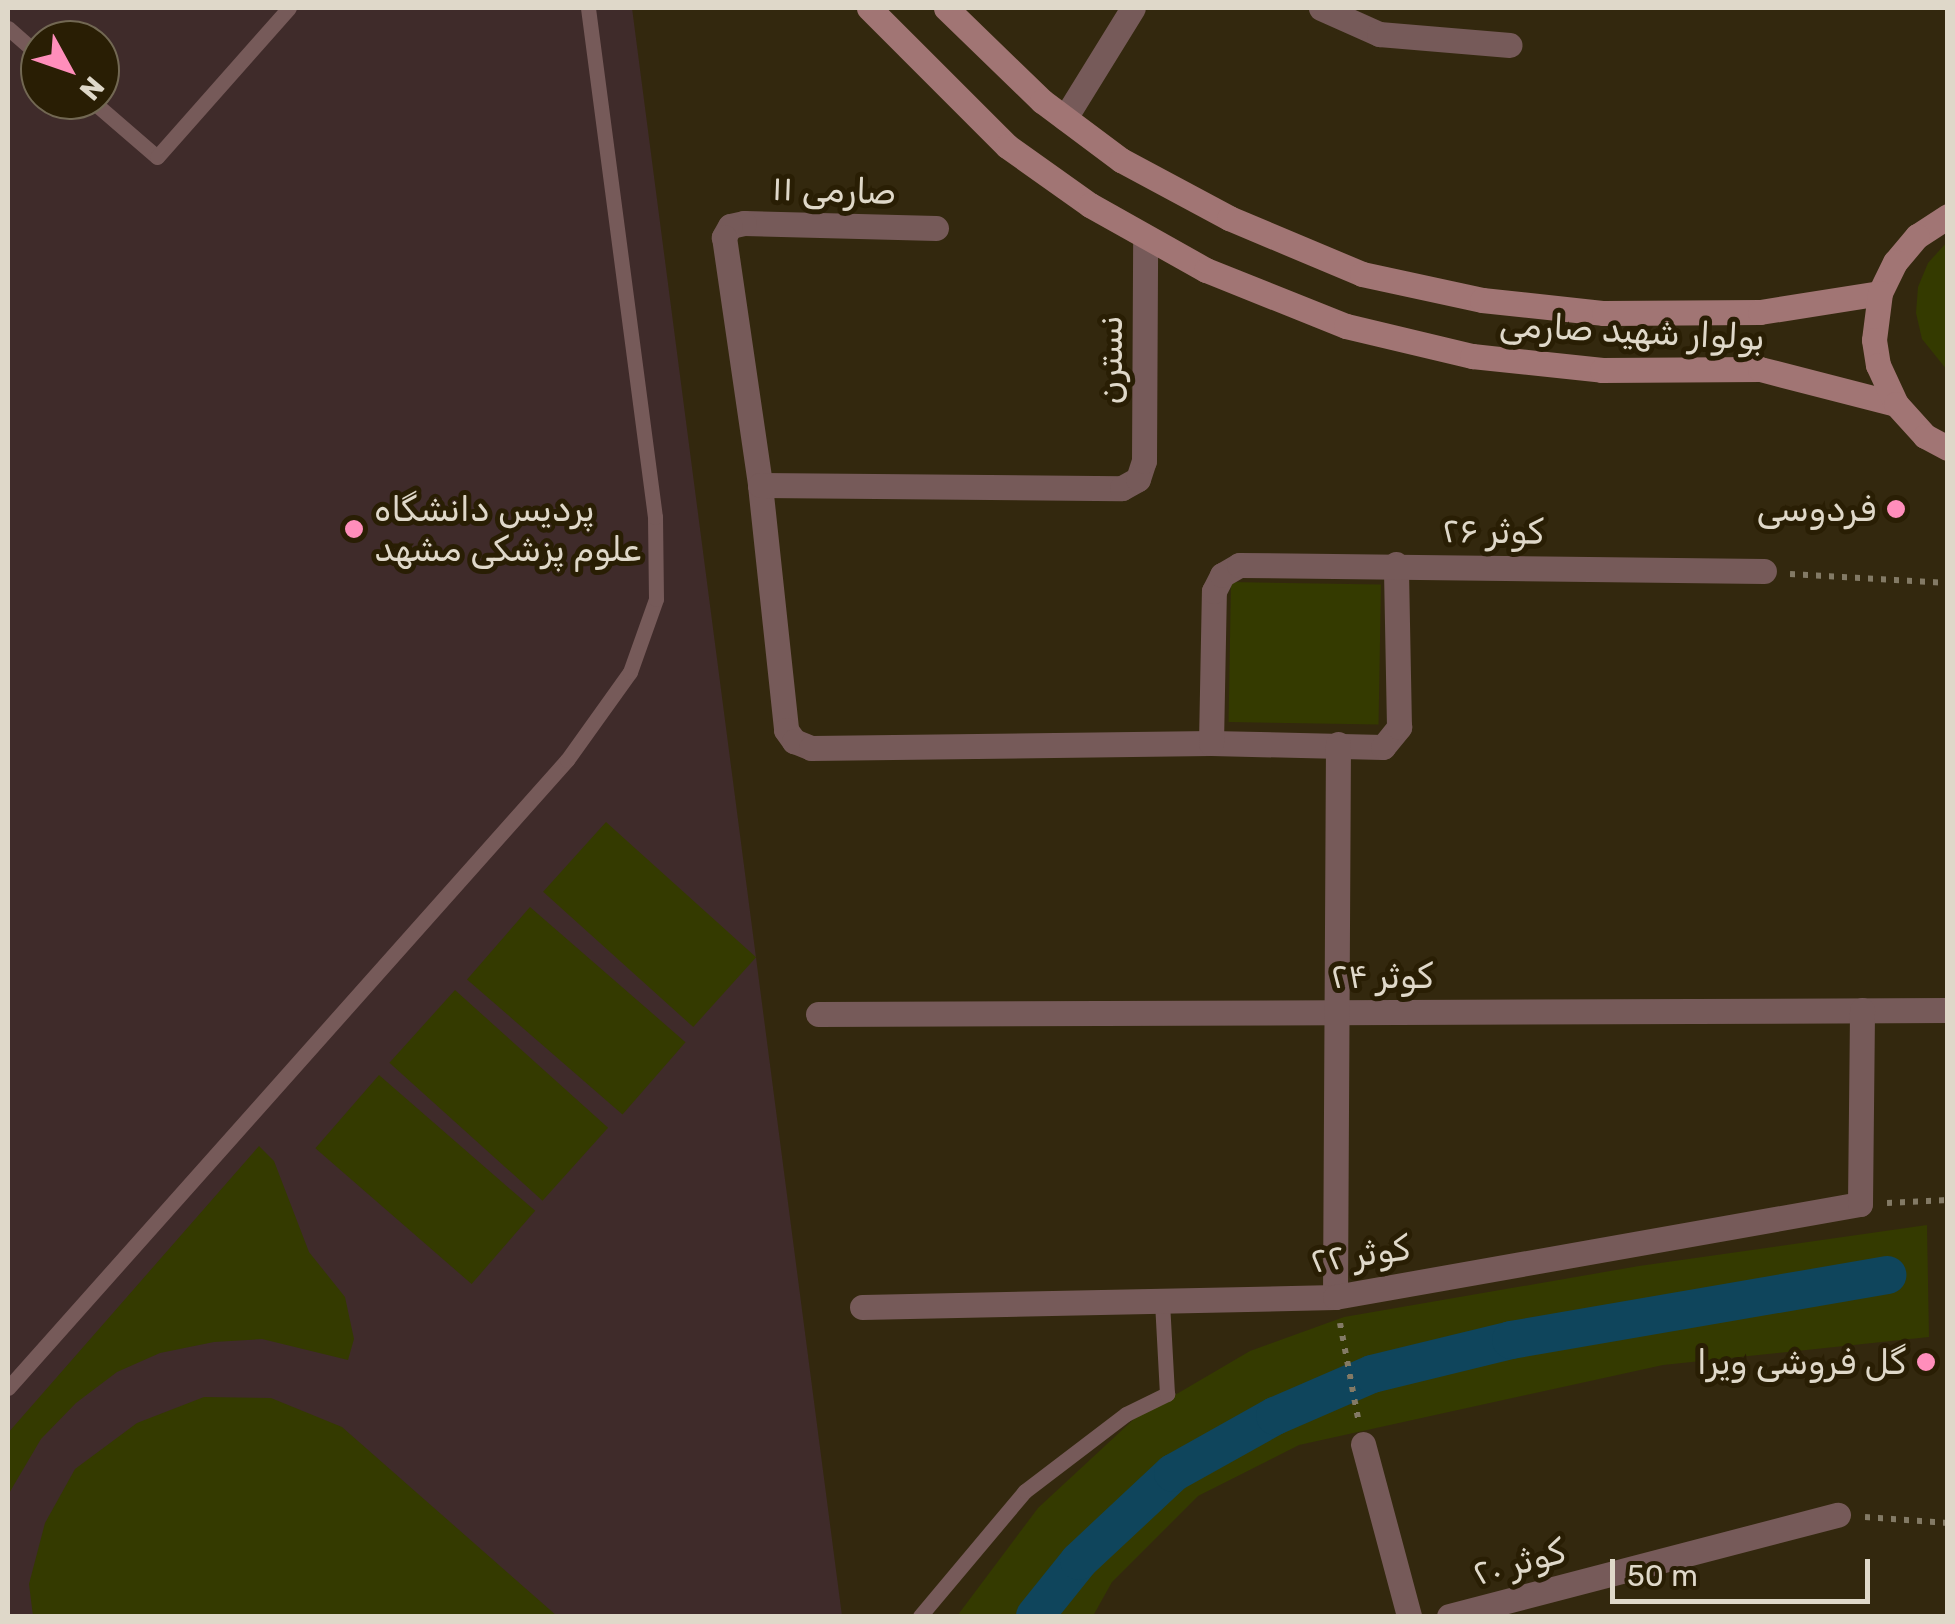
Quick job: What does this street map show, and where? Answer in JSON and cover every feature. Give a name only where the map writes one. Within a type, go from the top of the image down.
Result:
[{"type":"main road","name":"بولوار شهید صارمی","points":[[869,8],[1007,146],[1145,239],[1206,270],[1346,326],[1472,356],[1602,370],[1760,369],[1896,404]]},
{"type":"main road","name":"بولوار شهید صارمی","points":[[946,8],[1065,118],[1121,160],[1229,218],[1362,274],[1482,300],[1604,313],[1760,312],[1880,293]]},
{"type":"main road","points":[[1946,213],[1916,236],[1895,262],[1880,293],[1874,340],[1878,364],[1896,404],[1925,436],[1948,448]]},
{"type":"street","points":[[1065,118],[1133,8]]},
{"type":"street","points":[[1321,8],[1380,34],[1510,45]]},
{"type":"street","name":"صارمی ۱۱","points":[[760,485],[724,236],[730,226],[936,228]]},
{"type":"street","name":"نسترن","points":[[760,485],[1122,488],[1138,479],[1144,461],[1145,239]]},
{"type":"street","points":[[760,485],[786,730],[794,742],[811,748],[1211,743],[1383,746],[1399,727],[1396,564]]},
{"type":"street","name":"کوثر ۲۶","points":[[1211,743],[1214,592],[1222,575],[1239,566],[1396,564],[1764,572]]},
{"type":"street","points":[[1335,1297],[1338,744]]},
{"type":"street","points":[[1860,1204],[1862,1010]]},
{"type":"street","name":"کوثر ۲۴","points":[[818,1014],[1948,1010]]},
{"type":"street","name":"کوثر ۲۲","points":[[862,1307],[1335,1297],[1860,1204]]},
{"type":"street","points":[[1363,1444],[1408,1616]]},
{"type":"street","name":"کوثر ۲۰","points":[[1449,1616],[1838,1516]]},
{"type":"lane","points":[[114,120],[157,157],[289,8]]},
{"type":"lane","points":[[8,1388],[566,760],[630,672],[656,599],[655,517],[588,8]]},
{"type":"lane","points":[[920,1616],[1026,1490],[1126,1414],[1168,1394],[1162,1301]]},
{"type":"path","points":[[1764,572],[1948,584]]},
{"type":"path","points":[[1860,1204],[1948,1200]]},
{"type":"path","points":[[1335,1297],[1363,1444]]},
{"type":"path","points":[[1838,1516],[1948,1522]]},
{"type":"shaded area","name":"پردیس دانشگاه علوم پزشکی مشهد","points":[[8,8],[632,8],[842,1616],[8,1616]]},
{"type":"green space","points":[[1947,242],[1947,370],[1922,339],[1916,313],[1918,287],[1928,263]]},
{"type":"green space","points":[[1231,582],[1381,585],[1379,725],[1229,722]]},
{"type":"green space","points":[[606,822],[756,957],[693,1027],[543,892]]},
{"type":"green space","points":[[530,907],[685,1042],[622,1115],[467,979]]},
{"type":"green space","points":[[455,990],[608,1128],[543,1201],[389,1063]]},
{"type":"green space","points":[[379,1075],[535,1211],[472,1284],[315,1148]]},
{"type":"green space","points":[[259,1146],[274,1161],[309,1252],[345,1297],[354,1339],[348,1360],[262,1339],[214,1342],[160,1353],[117,1372],[76,1403],[41,1439],[8,1495],[8,1433]]},
{"type":"green space","points":[[1927,1225],[1929,1337],[1663,1365],[1299,1445],[1198,1496],[1112,1582],[1093,1616],[957,1616],[1038,1508],[1134,1419],[1250,1351],[1344,1317],[1639,1266]]},
{"type":"green space","points":[[204,1397],[271,1398],[342,1427],[557,1616],[33,1616],[29,1584],[45,1523],[75,1469],[137,1423]]},
{"type":"waterway","points":[[1035,1616],[1079,1561],[1173,1473],[1275,1416],[1372,1374],[1511,1340],[1887,1275]]},
{"type":"place","name":"فردوسی","points":[[1896,509]]},
{"type":"place","name":"پردیس دانشگاه علوم پزشکی مشهد","points":[[354,529]]},
{"type":"place","name":"گل فروشی ویرا","points":[[1926,1362]]}]
